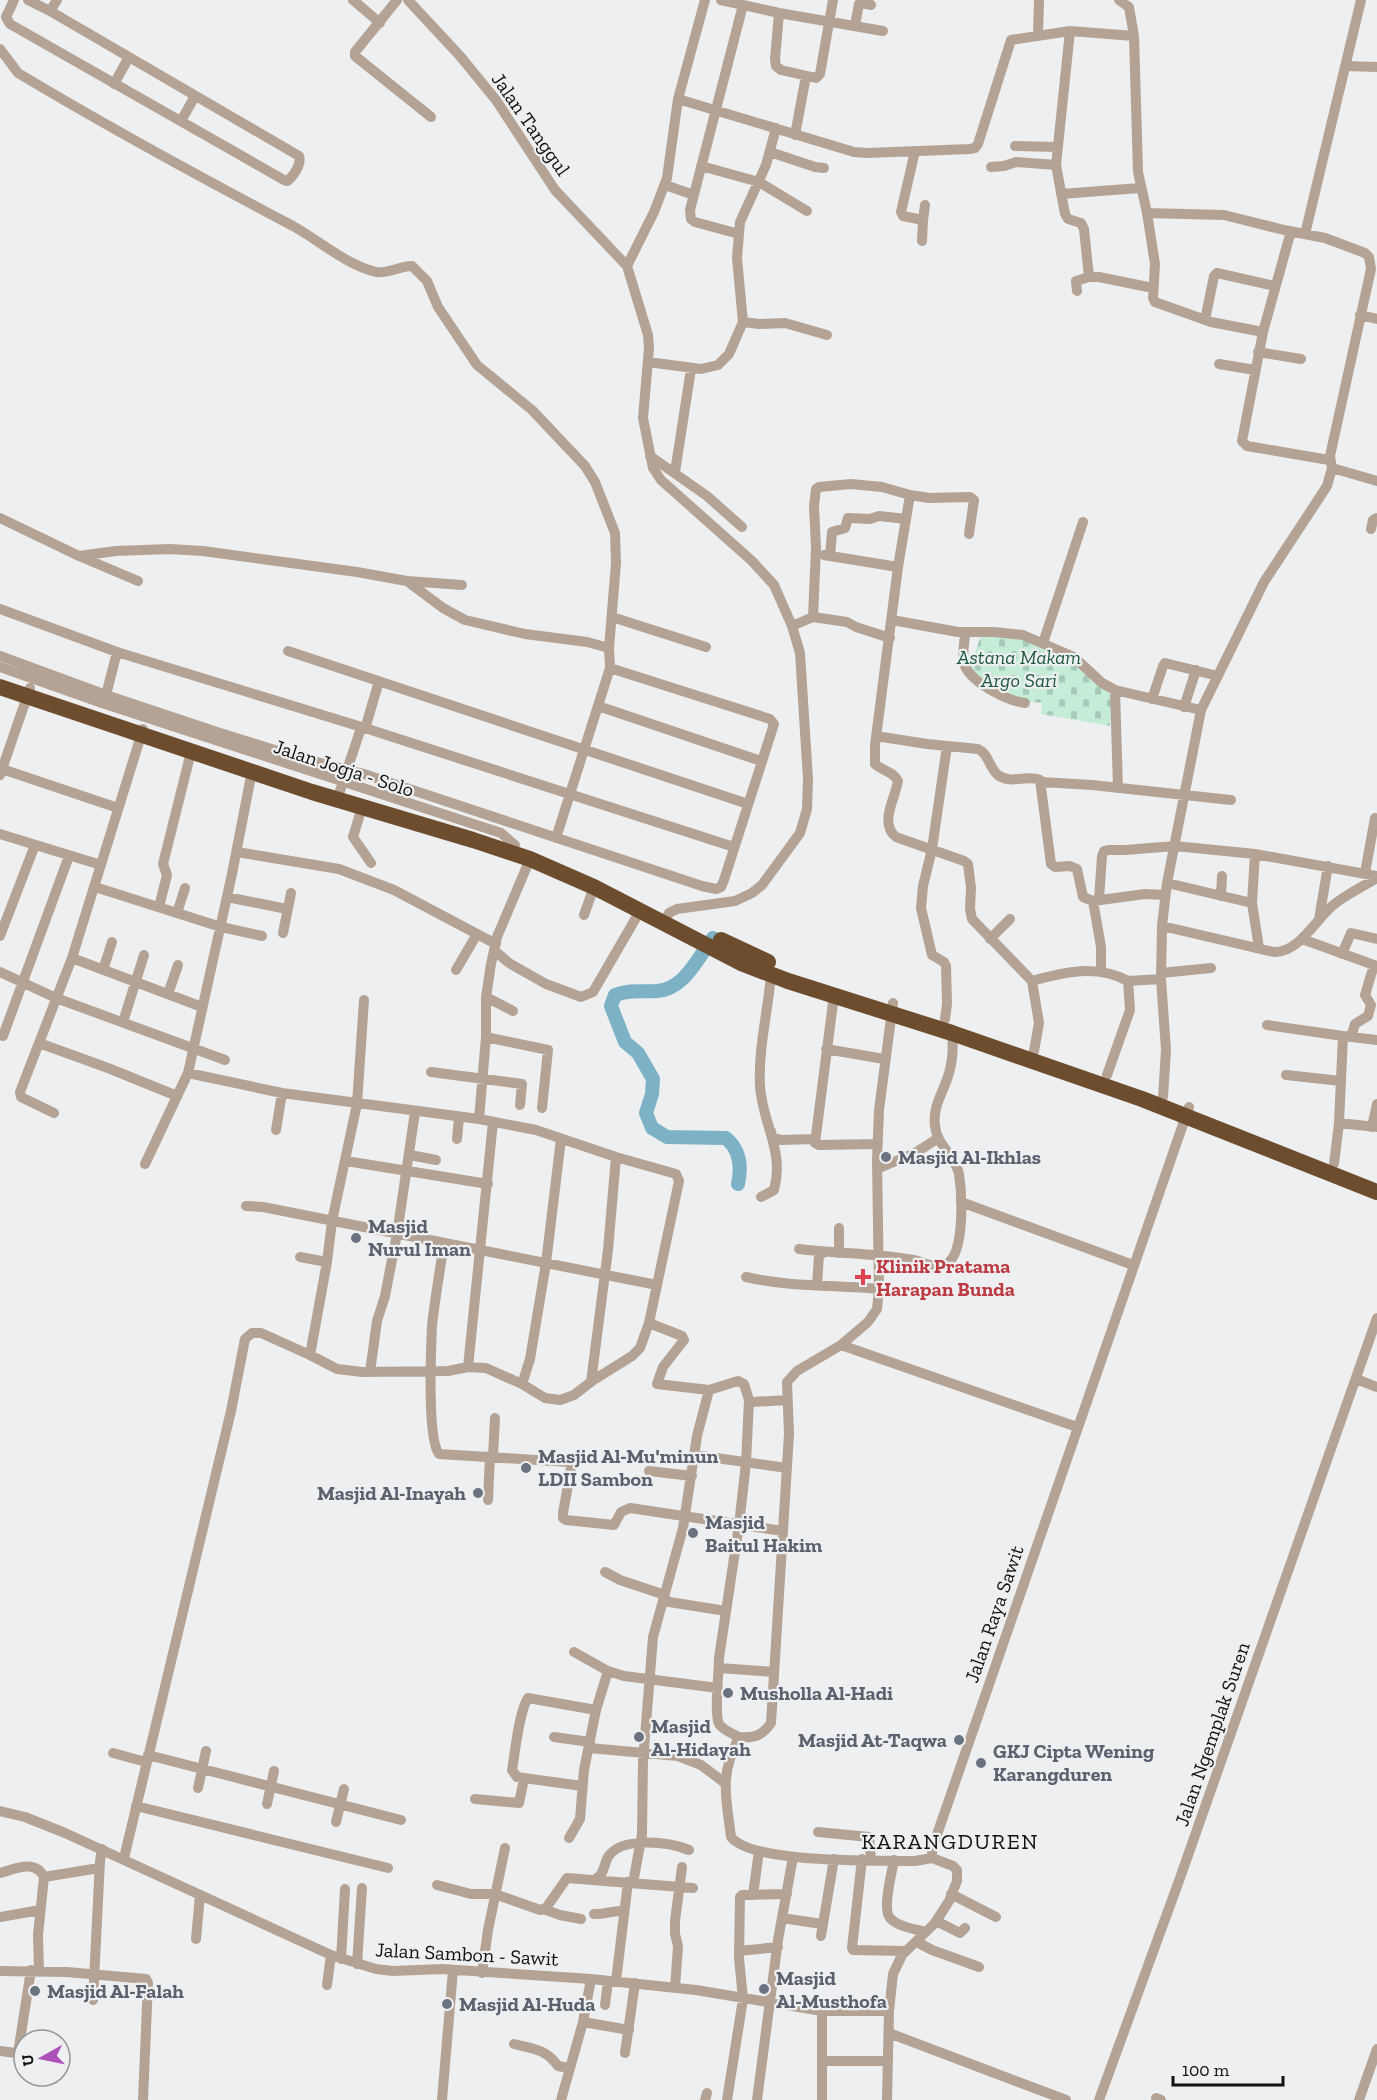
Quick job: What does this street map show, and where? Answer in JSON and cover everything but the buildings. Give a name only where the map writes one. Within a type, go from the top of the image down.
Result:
[{"type":"highway","name":"Jalan Jogja - Solo","points":[[0,676],[28,693]]},
{"type":"highway","name":"Jalan Jogja - Solo","points":[[0,687],[28,693],[142,731],[547,855],[667,918]]},
{"type":"highway","name":"Jalan Jogja - Solo","points":[[142,731],[191,752],[252,771],[340,790],[362,807],[530,859],[594,887],[640,911],[667,918]]},
{"type":"highway","points":[[667,918],[741,963],[771,975],[834,994],[892,1008]]},
{"type":"highway","points":[[667,918],[788,970],[892,1008],[1034,1050],[1107,1075],[1163,1097],[1186,1112],[1377,1192]]},
{"type":"highway","points":[[948,1026],[1131,1095],[1186,1112],[1377,1180]]},
{"type":"street","points":[[14,0],[6,15],[10,24],[284,180],[289,180],[296,170],[300,161],[298,156],[51,11],[28,0]]},
{"type":"street","points":[[51,11],[57,0]]},
{"type":"street","points":[[353,0],[380,23]]},
{"type":"street","points":[[397,0],[355,52],[355,56],[431,117]]},
{"type":"street","points":[[667,918],[682,907],[726,903],[752,894],[762,885],[800,833],[807,809],[802,664],[794,625],[767,576],[661,480],[651,461],[643,418],[648,335],[627,266],[665,185],[678,99],[705,0]]},
{"type":"street","points":[[721,0],[776,13],[883,31]]},
{"type":"street","points":[[774,0],[776,66],[781,70],[816,78],[820,74],[833,0]]},
{"type":"street","points":[[1038,35],[1039,0]]},
{"type":"street","points":[[1119,0],[1129,6],[1134,36],[1136,148],[1140,188],[1147,213],[1155,264],[1153,288],[1155,302],[1205,320],[1263,332]]},
{"type":"street","points":[[1305,234],[1361,0]]},
{"type":"street","name":"Jalan Tanggul","points":[[413,2],[496,100],[555,190],[627,266]]},
{"type":"street","points":[[855,25],[859,4],[871,4]]},
{"type":"street","points":[[739,234],[695,222],[690,210],[743,5]]},
{"type":"street","points":[[678,99],[854,152],[975,148],[1010,41],[1070,31],[1134,36]]},
{"type":"street","points":[[1070,31],[1056,165],[1068,219],[1081,223],[1084,229],[1089,277]]},
{"type":"street","points":[[0,50],[18,73],[36,84],[228,192],[301,230],[353,263],[377,272],[406,266],[416,269],[427,281],[438,307],[477,364],[532,410],[590,474],[615,533],[616,563],[609,648],[610,668],[556,838]]},
{"type":"street","points":[[114,84],[129,57]]},
{"type":"street","points":[[1346,66],[1377,67]]},
{"type":"street","points":[[795,135],[806,75]]},
{"type":"street","points":[[181,121],[195,96]]},
{"type":"street","points":[[648,362],[691,369],[712,367],[725,360],[743,322],[737,258],[740,222],[759,182],[776,128]]},
{"type":"street","points":[[1015,146],[1057,147]]},
{"type":"street","points":[[911,151],[901,212],[903,216],[923,220]]},
{"type":"street","points":[[770,152],[824,168]]},
{"type":"street","points":[[991,167],[1016,162],[1056,165]]},
{"type":"street","points":[[701,166],[759,182],[807,211]]},
{"type":"street","points":[[665,185],[694,195]]},
{"type":"street","points":[[1061,194],[1140,188]]},
{"type":"street","points":[[922,241],[925,205]]},
{"type":"street","points":[[1147,213],[1224,215],[1330,240],[1365,253],[1369,257],[1371,269],[1327,486],[1264,582],[1201,710],[1165,895],[1161,976],[1166,1050],[1163,1097]]},
{"type":"street","points":[[1291,231],[1258,352],[1243,444],[1330,464],[1377,481]]},
{"type":"street","points":[[1205,320],[1215,274],[1275,286]]},
{"type":"street","points":[[1077,291],[1076,281],[1089,277],[1153,288]]},
{"type":"street","points":[[1360,315],[1377,319]]},
{"type":"street","points":[[743,322],[785,323],[827,335]]},
{"type":"street","points":[[1258,352],[1301,359]]},
{"type":"street","points":[[1219,364],[1255,370]]},
{"type":"street","points":[[675,472],[691,369]]},
{"type":"street","points":[[651,461],[675,472],[742,526]]},
{"type":"street","points":[[811,619],[816,554],[814,506],[816,489],[819,487],[851,484],[882,487],[909,495],[973,498],[969,534]]},
{"type":"street","points":[[909,495],[876,736],[875,764],[894,775],[898,781],[888,818],[889,829],[896,837],[968,864],[972,919],[1032,981],[1039,1023],[1034,1050]]},
{"type":"street","points":[[830,556],[832,532],[845,528],[848,518],[870,519],[879,516],[906,519]]},
{"type":"street","points":[[0,518],[138,581]]},
{"type":"street","points":[[1371,529],[1373,520],[1377,518]]},
{"type":"street","points":[[1043,643],[1083,522]]},
{"type":"street","points":[[79,556],[150,549],[203,551],[407,581],[462,585]]},
{"type":"street","points":[[816,554],[898,567]]},
{"type":"street","points":[[407,581],[465,620],[525,634],[587,642],[609,648]]},
{"type":"street","points":[[434,601],[438,583]]},
{"type":"street","points":[[0,609],[117,652],[734,847]]},
{"type":"street","points":[[612,617],[706,646]]},
{"type":"street","points":[[794,625],[811,619],[847,622],[890,638]]},
{"type":"street","points":[[892,620],[944,630],[1023,635],[1074,657],[1102,683],[1115,690],[1201,710]]},
{"type":"street","points":[[965,632],[964,661],[968,671],[1009,700],[1025,703]]},
{"type":"street","points":[[288,651],[747,804]]},
{"type":"street","points":[[106,695],[117,652]]},
{"type":"street","points":[[0,656],[106,695],[297,757],[346,769],[462,805],[556,838],[716,889],[721,886],[774,723],[770,719],[610,668]]},
{"type":"street","points":[[1152,699],[1165,663],[1218,676]]},
{"type":"street","points":[[0,667],[340,790],[379,681]]},
{"type":"street","points":[[1184,707],[1196,670]]},
{"type":"street","points":[[1115,690],[1118,788]]},
{"type":"street","points":[[28,693],[1,772],[118,808]]},
{"type":"street","points":[[598,706],[762,761]]},
{"type":"street","points":[[54,1113],[21,1097],[20,1094],[72,958],[142,731]]},
{"type":"street","points":[[876,736],[981,750],[998,775],[1014,780],[1038,778],[1041,782],[1051,864],[1055,867],[1070,866],[1077,869],[1083,897],[1096,900],[1145,894],[1165,895]]},
{"type":"street","points":[[799,1249],[902,1259],[936,1266],[949,1262],[958,1239],[963,1217],[959,1173],[955,1163],[937,1139],[934,1113],[950,1071],[946,966],[944,962],[932,955],[921,908],[947,746]]},
{"type":"street","points":[[159,908],[167,875],[163,864],[191,752]]},
{"type":"street","points":[[145,1164],[188,1072],[237,852],[252,771]]},
{"type":"street","points":[[1041,782],[1231,800]]},
{"type":"street","points":[[362,807],[353,837],[370,863]]},
{"type":"street","points":[[1365,873],[1375,818]]},
{"type":"street","points":[[0,834],[101,866]]},
{"type":"street","points":[[0,936],[35,845]]},
{"type":"street","points":[[1101,972],[1096,900],[1104,851],[1175,846],[1255,854],[1377,877]]},
{"type":"street","points":[[237,852],[339,869],[394,890],[477,934],[495,947],[510,963],[546,984],[581,997],[593,992],[640,911]]},
{"type":"street","points":[[1255,854],[1252,903],[1259,948]]},
{"type":"street","points":[[3,1036],[69,856]]},
{"type":"street","points":[[479,1119],[486,1037],[486,997],[495,947],[530,859]]},
{"type":"street","points":[[1319,919],[1328,866]]},
{"type":"street","points":[[1221,896],[1222,876]]},
{"type":"street","points":[[1162,926],[1282,952],[1305,940],[1319,919],[1333,904],[1377,877]]},
{"type":"street","points":[[1167,883],[1252,903]]},
{"type":"street","points":[[95,887],[220,927],[262,936]]},
{"type":"street","points":[[584,915],[594,887]]},
{"type":"street","points":[[177,913],[185,888]]},
{"type":"street","points":[[283,933],[291,893]]},
{"type":"street","points":[[227,897],[287,909]]},
{"type":"street","points":[[990,939],[1010,919]]},
{"type":"street","points":[[1342,954],[1351,933],[1377,939]]},
{"type":"street","points":[[456,970],[477,934]]},
{"type":"street","points":[[1305,940],[1375,965],[1365,995],[1371,1005],[1368,1016],[1355,1024],[1347,1037],[1334,1164]]},
{"type":"street","points":[[103,970],[112,942]]},
{"type":"street","points":[[123,1022],[144,955]]},
{"type":"street","points":[[72,958],[202,1007]]},
{"type":"street","points":[[168,994],[178,965]]},
{"type":"street","points":[[1032,981],[1084,970],[1101,972],[1128,981],[1211,968]]},
{"type":"street","points":[[0,972],[56,998],[225,1060]]},
{"type":"street","points":[[761,1197],[774,1190],[779,1165],[760,1090],[759,1072],[771,975]]},
{"type":"street","points":[[1107,1075],[1130,1010],[1128,981]]},
{"type":"street","points":[[834,994],[815,1143],[819,1145],[877,1144]]},
{"type":"street","points":[[486,997],[513,1011]]},
{"type":"street","points":[[310,1355],[332,1221],[357,1104],[364,1000]]},
{"type":"street","points":[[655,1326],[682,1336],[684,1340],[663,1367],[657,1384],[709,1390],[738,1381],[746,1387],[749,1400],[746,1463],[719,1668],[719,1722],[723,1728],[739,1737],[758,1736],[764,1733],[771,1723],[789,1434],[786,1386],[797,1371],[841,1345],[868,1322],[877,1309],[879,1257],[877,1144],[884,1059],[892,1008]]},
{"type":"street","points":[[1268,1025],[1377,1040]]},
{"type":"street","points":[[486,1037],[548,1050],[542,1108]]},
{"type":"street","points":[[39,1043],[177,1096]]},
{"type":"street","points":[[826,1049],[884,1059]]},
{"type":"street","points":[[124,1858],[231,1411],[245,1339],[252,1333],[261,1333],[337,1369],[370,1372],[486,1368],[522,1384],[539,1396],[560,1400],[574,1395],[636,1352],[655,1326],[657,1285],[679,1178],[676,1174],[536,1130],[479,1119],[282,1093],[188,1072]]},
{"type":"street","points":[[431,1072],[522,1084],[520,1105]]},
{"type":"street","points":[[1286,1075],[1341,1081]]},
{"type":"street","points":[[276,1131],[282,1093]]},
{"type":"street","points":[[1339,1123],[1375,1127],[1377,1104]]},
{"type":"street","points":[[370,1372],[379,1308],[385,1296],[397,1234],[415,1112]]},
{"type":"street","name":"Jalan Raya Sawit","points":[[932,1858],[932,1849],[1186,1112]]},
{"type":"street","points":[[457,1139],[459,1117]]},
{"type":"street","points":[[468,1367],[493,1122]]},
{"type":"street","points":[[771,1131],[772,1137],[781,1140],[815,1139]]},
{"type":"street","points":[[522,1384],[530,1359],[546,1263],[561,1139]]},
{"type":"street","points":[[877,1169],[915,1153],[937,1139]]},
{"type":"street","points":[[410,1155],[436,1160]]},
{"type":"street","points":[[591,1382],[605,1275],[616,1157]]},
{"type":"street","points":[[346,1161],[488,1184]]},
{"type":"street","points":[[961,1202],[1133,1265]]},
{"type":"street","points":[[246,1206],[263,1207],[657,1285]]},
{"type":"street","points":[[839,1228],[839,1253]]},
{"type":"street","points":[[444,1243],[432,1325],[432,1423],[437,1451],[442,1454],[572,1463],[563,1513],[564,1519],[614,1525],[619,1514],[626,1509],[783,1532]]},
{"type":"street","points":[[817,1285],[819,1255],[825,1252]]},
{"type":"street","points":[[300,1257],[327,1262]]},
{"type":"street","points":[[746,1276],[772,1282],[879,1289]]},
{"type":"street","name":"Jalan Ngemplak Suren","points":[[1100,2100],[1377,1318]]},
{"type":"street","points":[[841,1345],[1077,1427]]},
{"type":"street","points":[[1356,1379],[1377,1387]]},
{"type":"street","points":[[605,2005],[612,1981],[630,1883],[642,1840],[643,1754],[653,1637],[685,1516],[698,1436],[709,1390]]},
{"type":"street","points":[[749,1400],[757,1403],[787,1400]]},
{"type":"street","points":[[488,1500],[495,1418]]},
{"type":"street","points":[[695,1455],[787,1468]]},
{"type":"street","points":[[649,1471],[692,1476]]},
{"type":"street","points":[[605,1572],[664,1598],[726,1611]]},
{"type":"street","points":[[574,1652],[608,1671],[624,1676],[718,1688]]},
{"type":"street","points":[[719,1668],[774,1672]]},
{"type":"street","points":[[569,1838],[580,1819],[582,1786],[589,1745],[596,1710],[608,1671]]},
{"type":"street","points":[[582,1786],[524,1779],[515,1776],[512,1770],[527,1699],[596,1710]]},
{"type":"street","points":[[554,1737],[643,1754],[678,1756],[700,1765],[725,1783]]},
{"type":"street","points":[[739,1737],[726,1768],[725,1783],[731,1837],[742,1846],[794,1857],[915,1861],[932,1858],[953,1866],[957,1870],[957,1881],[936,1920],[906,1951],[897,1963],[893,1974],[887,2100]]},
{"type":"street","points":[[198,1788],[206,1751]]},
{"type":"street","points":[[113,1753],[202,1769],[401,1820]]},
{"type":"street","points":[[267,1804],[274,1771]]},
{"type":"street","points":[[475,1799],[519,1803],[524,1779]]},
{"type":"street","points":[[336,1822],[344,1789]]},
{"type":"street","points":[[136,1806],[388,1868]]},
{"type":"street","name":"Jalan Sambon - Sawit","points":[[0,1811],[25,1817],[124,1858],[336,1957],[376,1969],[453,1970],[591,1979],[701,1991],[822,2011],[890,2011]]},
{"type":"street","points":[[818,1832],[869,1838],[852,1948],[906,1951]]},
{"type":"street","points":[[594,1880],[602,1874],[609,1856],[616,1849],[627,1844],[642,1840],[689,1851]]},
{"type":"street","points":[[482,1972],[505,1848]]},
{"type":"street","points":[[93,2000],[99,1868],[102,1849]]},
{"type":"street","points":[[753,1895],[759,1851]]},
{"type":"street","points":[[758,2100],[778,1947],[794,1857]]},
{"type":"street","points":[[821,1936],[834,1859]]},
{"type":"street","points":[[894,1860],[886,1902],[887,1913],[892,1920],[902,1925],[926,1932]]},
{"type":"street","points":[[0,1873],[32,1866],[40,1870],[44,1876],[35,1971],[25,2028]]},
{"type":"street","points":[[675,1988],[678,1946],[675,1921],[681,1867]]},
{"type":"street","points":[[44,1876],[99,1868]]},
{"type":"street","points":[[543,1909],[567,1878],[693,1888]]},
{"type":"street","points":[[436,1885],[471,1894],[495,1894],[534,1909],[543,1909],[581,1919]]},
{"type":"street","points":[[327,1985],[336,1957],[345,1888]]},
{"type":"street","points":[[357,1964],[362,1888]]},
{"type":"street","points":[[728,2100],[743,1999],[739,1951],[740,1897],[742,1895],[787,1894]]},
{"type":"street","points":[[951,1894],[996,1917]]},
{"type":"street","points":[[196,1939],[200,1895]]},
{"type":"street","points":[[0,1917],[40,1910]]},
{"type":"street","points":[[594,1914],[600,1915],[614,1910],[624,1911]]},
{"type":"street","points":[[783,1918],[822,1924]]},
{"type":"street","points":[[936,1920],[960,1933],[965,1928]]},
{"type":"street","points":[[917,1942],[932,1950],[979,1967]]},
{"type":"street","points":[[739,1951],[778,1947]]},
{"type":"street","points":[[442,2100],[453,1970]]},
{"type":"street","points":[[0,1971],[144,1978],[147,1981],[143,2100]]},
{"type":"street","points":[[561,2100],[583,2022],[591,1979]]},
{"type":"street","points":[[626,2053],[635,1983]]},
{"type":"street","points":[[822,2011],[822,2100]]},
{"type":"street","points":[[583,2022],[629,2030]]},
{"type":"street","points":[[889,2033],[1066,2100]]},
{"type":"street","points":[[514,2044],[546,2053],[558,2066],[569,2068]]},
{"type":"street","points":[[1359,2100],[1377,2049]]},
{"type":"street","points":[[822,2061],[888,2061]]},
{"type":"green space","name":"Astana Makam Argo Sari","points":[[981,635],[1016,636],[1061,653],[1114,692],[1110,726],[1041,714],[1042,703],[1013,700],[972,673],[971,665]]},
{"type":"waterway","points":[[713,938],[690,971],[675,985],[657,991],[620,993],[615,995],[611,1006],[625,1042],[638,1053],[653,1079],[652,1094],[646,1113],[652,1128],[667,1137],[726,1138],[739,1159],[738,1184]]},
{"type":"place","name":"Masjid Al-Ikhlas","points":[[886,1157]]},
{"type":"place","name":"Masjid Nurul Iman","points":[[356,1238]]},
{"type":"place","name":"Klinik Pratama Harapan Bunda","points":[[863,1277]]},
{"type":"place","name":"Masjid Al-Mu'minun LDII Sambon","points":[[526,1468]]},
{"type":"place","name":"Masjid Al-Inayah","points":[[478,1493]]},
{"type":"place","name":"Masjid Baitul Hakim","points":[[693,1533]]},
{"type":"place","name":"Musholla Al-Hadi","points":[[728,1693]]},
{"type":"place","name":"Masjid Al-Hidayah","points":[[639,1737]]},
{"type":"place","name":"Masjid At-Taqwa","points":[[959,1740]]},
{"type":"place","name":"GKJ Cipta Wening Karangduren","points":[[981,1763]]},
{"type":"place","name":"Masjid Al-Musthofa","points":[[764,1989]]},
{"type":"place","name":"Masjid Al-Falah","points":[[35,1991]]},
{"type":"place","name":"Masjid Al-Huda","points":[[447,2004]]},
{"type":"district","name":"KARANGDUREN","points":[[950,1841]]}]
